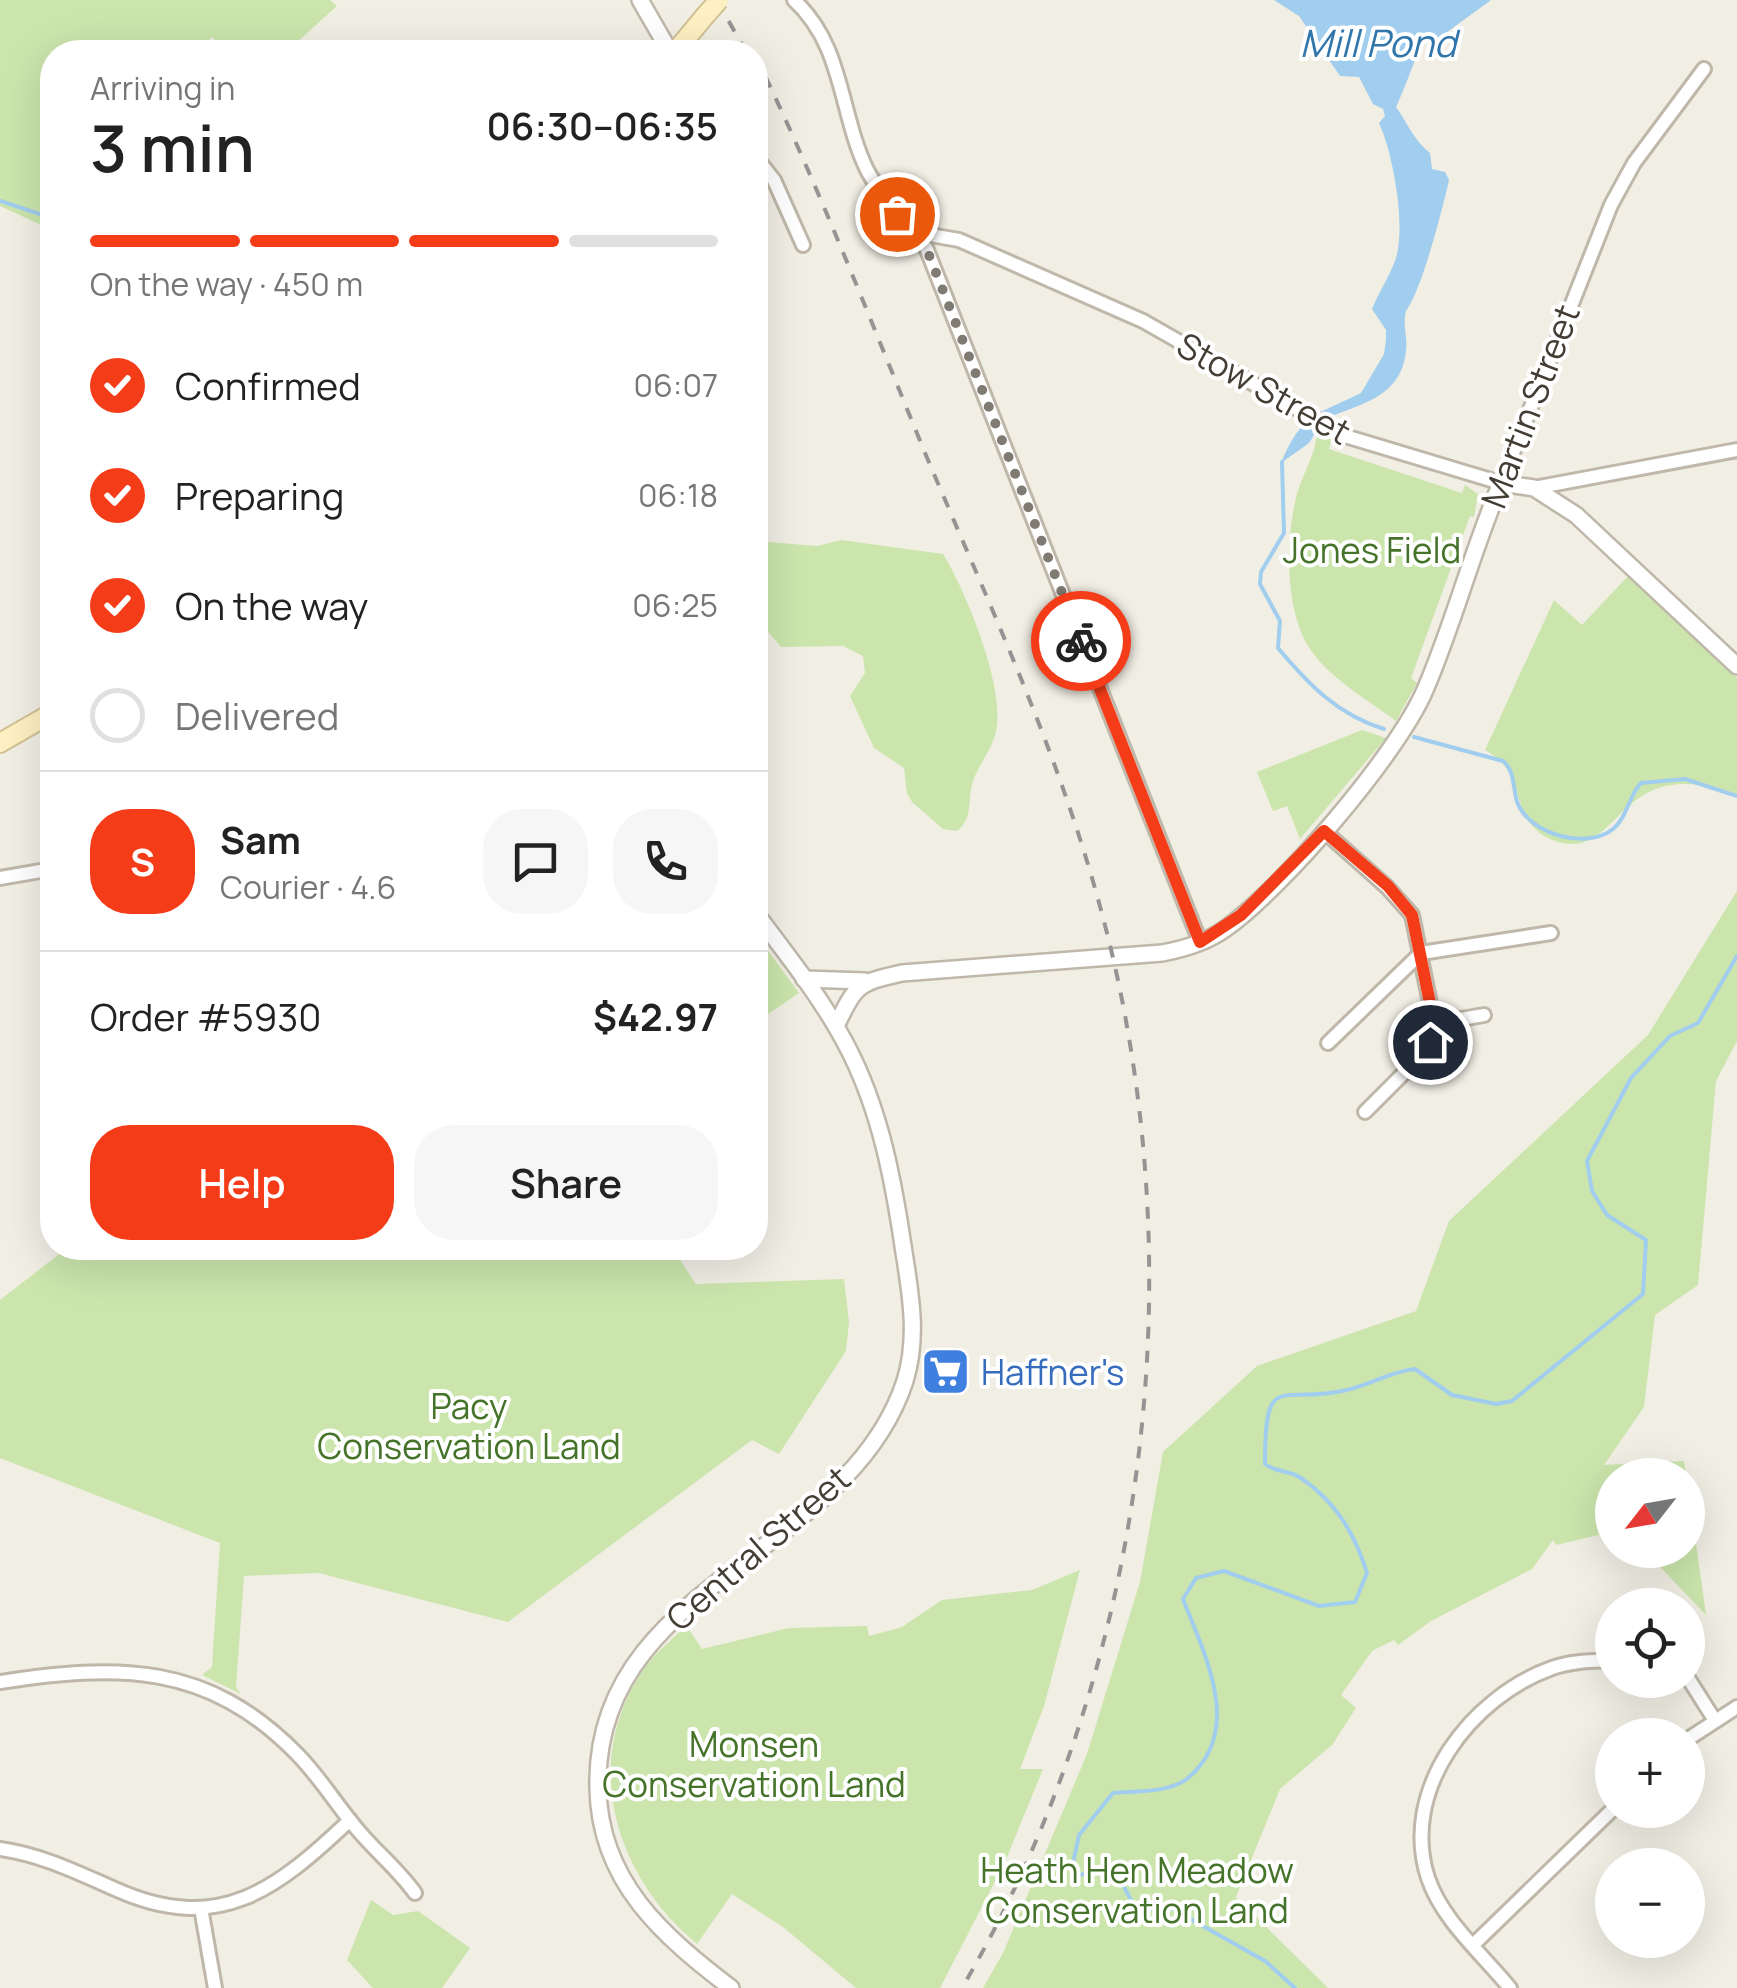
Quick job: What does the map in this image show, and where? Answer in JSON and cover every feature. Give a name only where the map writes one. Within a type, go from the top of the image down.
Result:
[{"type":"main road","points":[[683,40],[719,0]]},
{"type":"main road","points":[[0,743],[40,720]]},
{"type":"street","points":[[640,0],[665,40]]},
{"type":"street","points":[[794,0],[815,22],[831,51],[870,175],[890,206],[918,233],[1200,942]]},
{"type":"street","name":"Martin Street","points":[[804,979],[865,981],[902,974],[1155,954],[1200,942],[1241,915],[1324,831],[1402,732],[1424,694],[1501,483],[1610,205],[1638,158],[1704,69]]},
{"type":"street","points":[[768,172],[804,245]]},
{"type":"street","name":"Stow Street","points":[[918,233],[959,240],[1143,321],[1325,427],[1377,448],[1501,483],[1534,488],[1583,520],[1737,666]]},
{"type":"street","points":[[1534,488],[1737,450]]},
{"type":"street","points":[[1324,831],[1405,904],[1417,928],[1432,1024],[1421,1056],[1365,1112]]},
{"type":"street","points":[[0,878],[40,871]]},
{"type":"street","name":"Central Street","points":[[731,1988],[652,1923],[624,1884],[601,1822],[599,1754],[613,1700],[640,1652],[680,1614],[830,1494],[868,1450],[904,1381],[913,1321],[894,1186],[873,1105],[836,1026],[768,930]]},
{"type":"street","points":[[1328,1043],[1421,953],[1550,933]]},
{"type":"street","points":[[836,1026],[852,992],[865,981]]},
{"type":"street","points":[[1432,1024],[1484,1015]]},
{"type":"street","points":[[1510,1988],[1445,1911],[1429,1880],[1422,1852],[1423,1814],[1435,1769],[1464,1733],[1534,1675],[1557,1666],[1595,1662]]},
{"type":"street","points":[[0,1682],[101,1669],[152,1674],[189,1684],[271,1732],[297,1754],[416,1893]]},
{"type":"street","points":[[1701,1698],[1714,1719]]},
{"type":"street","points":[[1705,1726],[1737,1708]]},
{"type":"street","points":[[0,1849],[32,1854],[143,1901],[201,1908],[261,1893],[287,1878],[350,1820]]},
{"type":"street","points":[[1474,1944],[1595,1827]]},
{"type":"street","points":[[201,1908],[215,1988]]},
{"type":"green space","points":[[0,0],[330,0],[337,6],[299,40],[40,40],[40,224],[0,206]]},
{"type":"green space","name":"Jones Field","points":[[1317,431],[1332,438],[1329,449],[1462,493],[1465,485],[1478,494],[1474,517],[1470,516],[1411,678],[1417,683],[1396,721],[1324,666],[1307,644],[1295,611],[1290,533],[1296,498]]},
{"type":"green space","points":[[841,540],[943,554],[962,591],[990,666],[998,713],[994,738],[973,781],[968,814],[957,831],[943,829],[912,802],[904,768],[874,748],[850,696],[865,673],[863,656],[843,646],[781,647],[768,632],[768,542],[817,546]]},
{"type":"green space","points":[[1629,575],[1737,678],[1737,795],[1692,784],[1658,788],[1635,801],[1592,838],[1566,844],[1537,831],[1528,820],[1508,771],[1485,750],[1554,600],[1582,625]]},
{"type":"green space","points":[[1362,730],[1386,738],[1300,839],[1287,806],[1273,811],[1257,772]]},
{"type":"green space","name":"Heath Hen Meadow Conservation Land","points":[[1737,891],[1737,1041],[1716,1081],[1698,1285],[1655,1315],[1644,1407],[1609,1458],[1595,1458],[1595,1536],[1556,1545],[1553,1540],[1532,1569],[1431,1621],[1398,1645],[1394,1640],[1372,1651],[1341,1695],[1356,1708],[1332,1745],[1280,1789],[1236,1897],[1328,1988],[983,1988],[1003,1953],[1087,1754],[1140,1582],[1163,1452],[1257,1366],[1416,1311],[1449,1221],[1648,1035]]},
{"type":"green space","points":[[768,951],[799,993],[768,1014]]},
{"type":"green space","name":"Pacy Conservation Land","points":[[52,1260],[680,1260],[696,1284],[844,1279],[849,1322],[846,1351],[779,1454],[752,1440],[508,1622],[319,1573],[244,1576],[236,1687],[241,1694],[202,1675],[212,1667],[220,1543],[0,1458],[0,1300]]},
{"type":"green space","points":[[1661,1568],[1699,1568],[1702,1588],[1680,1588]]},
{"type":"green space","name":"Monsen Conservation Land","points":[[1080,1570],[1044,1706],[1020,1769],[1043,1769],[1005,1862],[940,1988],[856,1988],[783,1927],[732,1894],[697,1944],[669,1917],[645,1886],[627,1852],[616,1817],[611,1780],[613,1742],[624,1705],[644,1669],[686,1625],[702,1649],[789,1628],[867,1626],[869,1636],[902,1627],[942,1600],[1032,1590]]},
{"type":"green space","points":[[371,1900],[393,1915],[418,1911],[470,1948],[442,1988],[373,1988],[347,1960]]},
{"type":"water","name":"Mill Pond","points":[[1274,0],[1491,0],[1439,38],[1420,45],[1396,107],[1430,153],[1432,169],[1445,172],[1449,180],[1425,268],[1406,311],[1403,367],[1377,397],[1324,419],[1309,443],[1281,463],[1296,434],[1312,418],[1361,393],[1384,354],[1386,330],[1372,309],[1395,261],[1400,230],[1393,171],[1379,123],[1385,116],[1383,109],[1373,104],[1359,77],[1340,76],[1299,16]]},
{"type":"waterway","points":[[0,201],[40,214]]},
{"type":"waterway","points":[[1282,462],[1284,533],[1261,572],[1260,584],[1280,621],[1278,648],[1325,697],[1352,716],[1384,729]]},
{"type":"waterway","points":[[1414,737],[1503,761],[1510,770],[1518,804],[1525,815],[1561,836],[1589,838],[1613,829],[1641,783],[1685,779],[1737,796]]},
{"type":"waterway","points":[[1295,1988],[1265,1961],[1169,1907],[1137,1911],[1112,1865],[1077,1876],[1072,1868],[1079,1835],[1113,1793],[1181,1783],[1205,1759],[1214,1738],[1217,1715],[1209,1667],[1183,1599],[1196,1578],[1224,1571],[1319,1606],[1355,1602],[1367,1573],[1343,1520],[1301,1478],[1265,1464],[1268,1414],[1273,1402],[1292,1395],[1347,1390],[1415,1369],[1452,1395],[1496,1404],[1512,1401],[1643,1294],[1646,1240],[1607,1215],[1592,1191],[1587,1161],[1631,1078],[1670,1036],[1698,1023],[1737,956]]},
{"type":"railway","points":[[717,0],[739,40]]},
{"type":"railway","points":[[768,83],[1020,676],[1062,787],[1098,899],[1129,1036],[1146,1175],[1149,1316],[1138,1457],[1114,1596],[1077,1732],[1026,1863],[962,1988]]},
{"type":"way so far","points":[[897,214],[918,233],[927,250],[1081,641]]},
{"type":"place","name":"Haffner's","points":[[946,1372]]},
{"type":"route","points":[[1081,641],[1200,942],[1241,915],[1324,831],[1388,886],[1412,915],[1431,1008],[1430,1042]]}]
